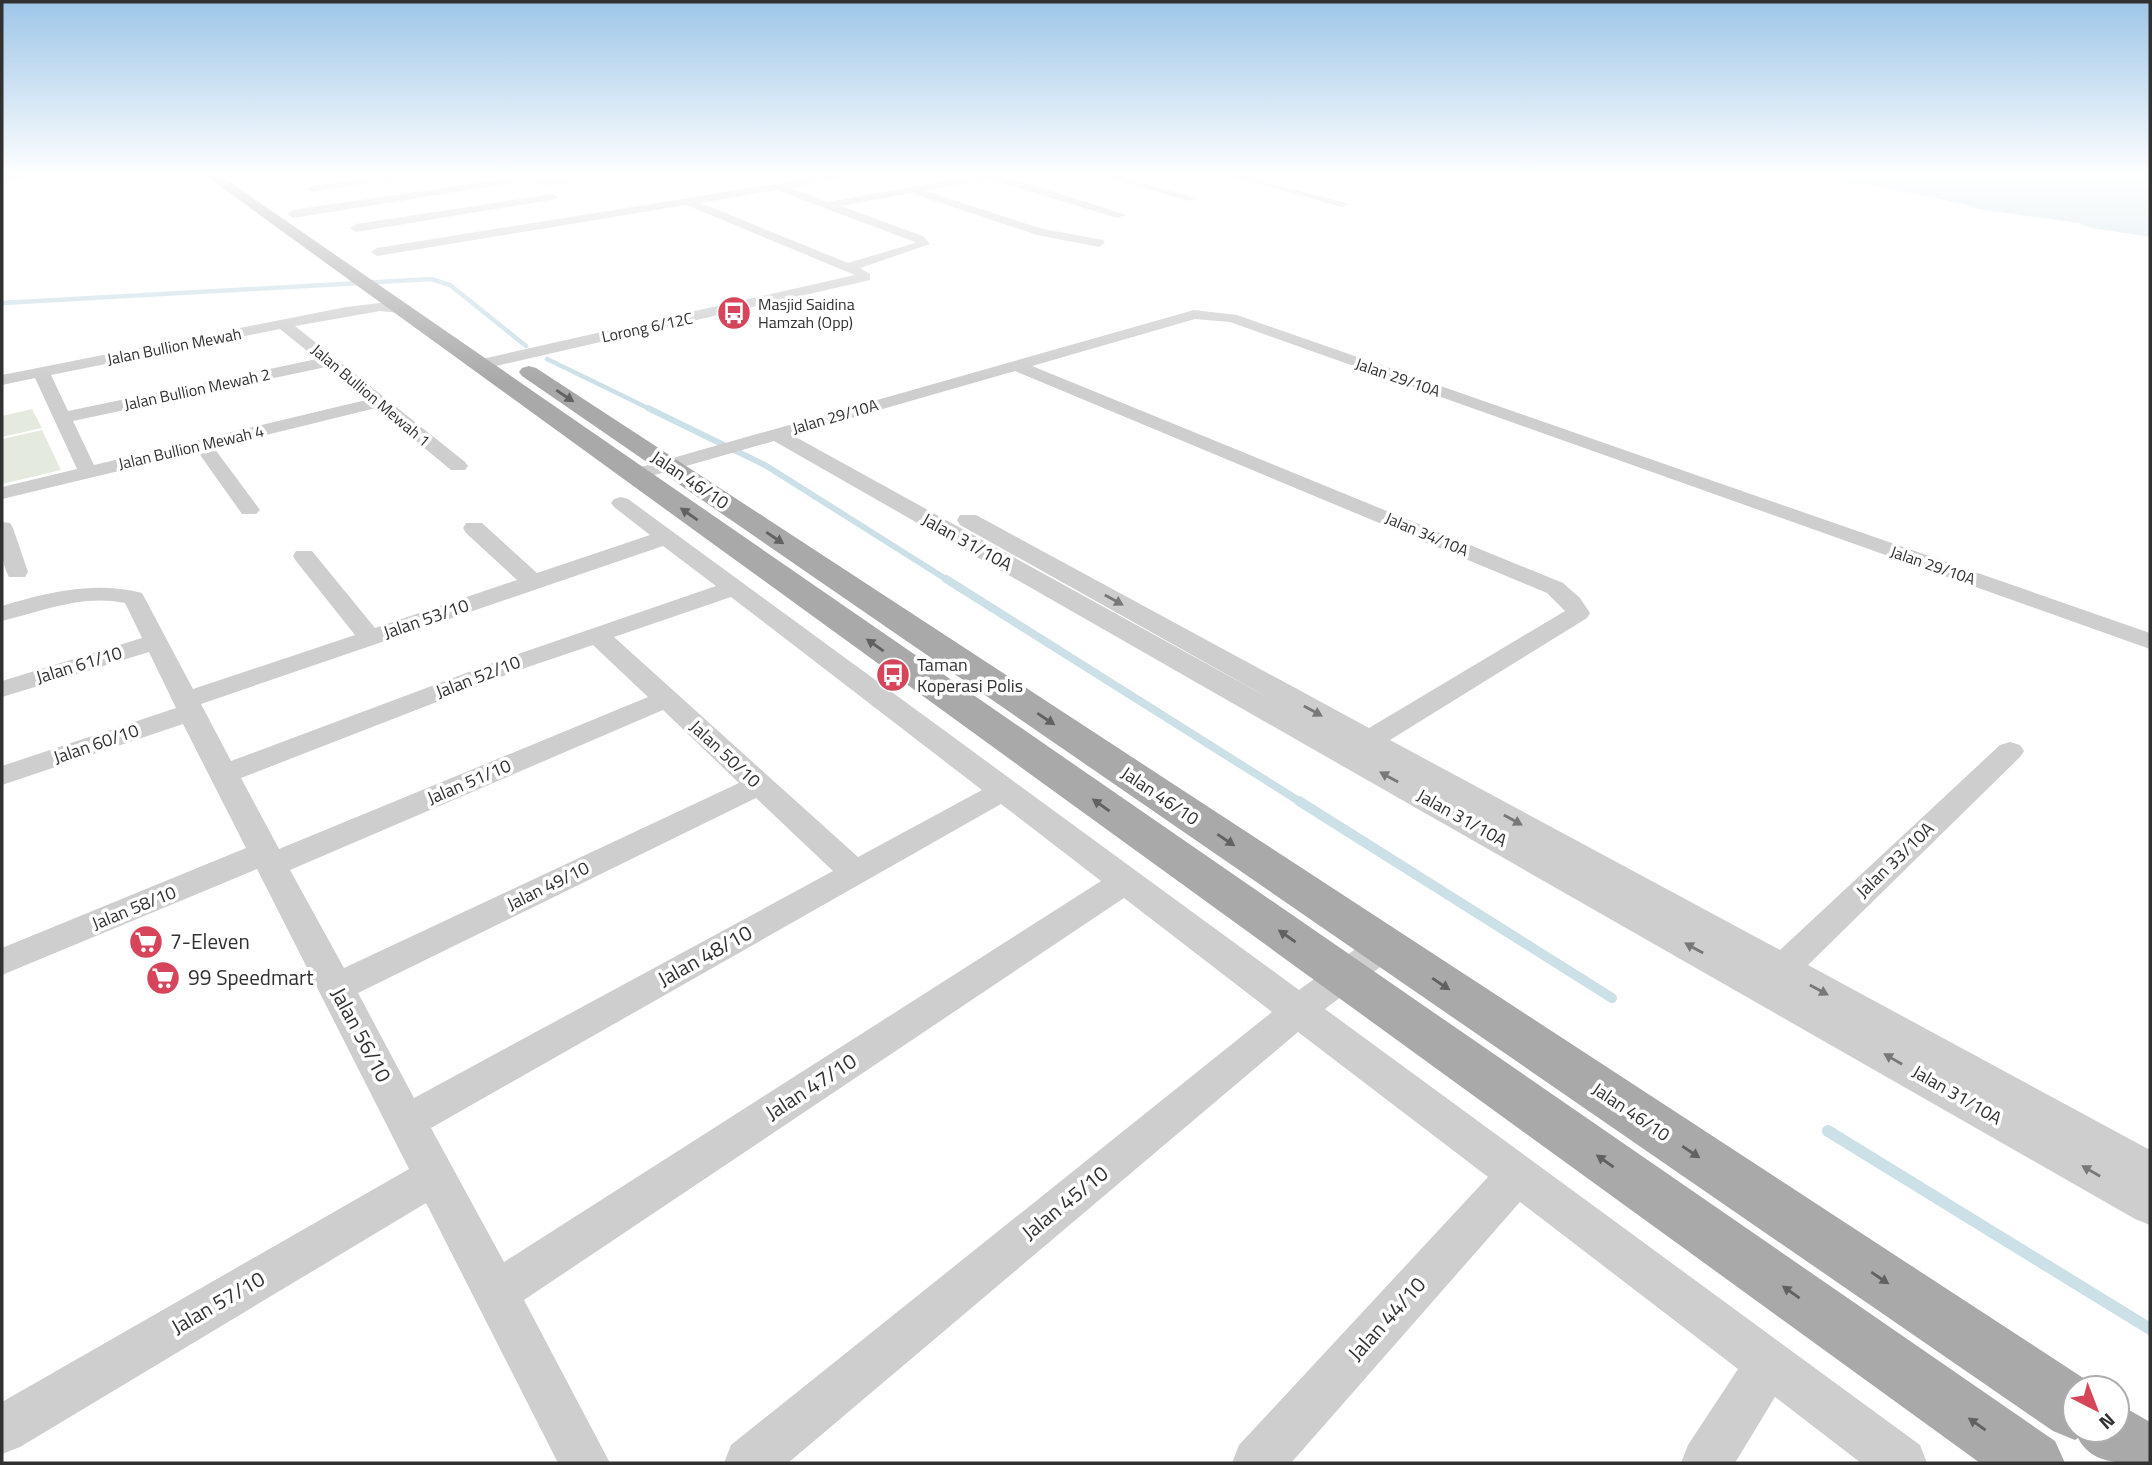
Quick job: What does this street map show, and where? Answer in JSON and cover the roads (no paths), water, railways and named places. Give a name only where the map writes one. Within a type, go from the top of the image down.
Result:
[{"type":"main road","name":"Jalan 46/10","points":[[314,244],[399,309],[493,357],[666,473],[1342,975],[2033,1463]]},
{"type":"main road","points":[[338,244],[380,272]]},
{"type":"main road","name":"Jalan 46/10","points":[[493,357],[1384,946],[2061,1400]]},
{"type":"main road","points":[[2127,1444],[2150,1459]]},
{"type":"street","points":[[377,252],[422,244]]},
{"type":"street","points":[[786,244],[853,274]]},
{"type":"street","name":"Lorong 6/12C","points":[[493,357],[853,274],[923,244]]},
{"type":"street","name":"Jalan Bullion Mewah","points":[[346,311],[379,300],[376,293]]},
{"type":"street","name":"Jalan Bullion Mewah","points":[[2,380],[346,311],[380,307],[399,309]]},
{"type":"street","name":"Jalan 29/10A","points":[[1022,368],[1194,314],[1232,318],[2150,641]]},
{"type":"street","name":"Jalan 29/10A","points":[[666,473],[776,437],[1022,368],[1200,322],[1222,324],[2150,656]]},
{"type":"street","name":"Jalan Bullion Mewah 1","points":[[284,324],[458,466]]},
{"type":"street","name":"Jalan Bullion Mewah 2","points":[[63,418],[330,361]]},
{"type":"street","name":"Jalan 34/10A","points":[[1022,368],[1555,587],[1573,603],[1578,613],[1357,747]]},
{"type":"street","points":[[41,372],[88,472]]},
{"type":"street","name":"Jalan Bullion Mewah 4","points":[[2,493],[380,402]]},
{"type":"street","name":"Jalan 31/10A","points":[[776,437],[1781,970],[2150,1171]]},
{"type":"street","points":[[202,444],[249,510]]},
{"type":"street","name":"Jalan 46/10","points":[[666,473],[667,537],[1902,1463]]},
{"type":"street","points":[[2,527],[17,572]]},
{"type":"street","points":[[474,528],[533,583]]},
{"type":"street","name":"Jalan 53/10","points":[[188,706],[370,638],[667,537]]},
{"type":"street","points":[[304,556],[370,638]]},
{"type":"street","name":"Jalan 52/10","points":[[224,775],[596,634],[734,588]]},
{"type":"street","name":"Jalan 56/10","points":[[2,614],[77,594],[103,591],[134,598],[585,1463]]},
{"type":"street","name":"Jalan 50/10","points":[[596,634],[855,873]]},
{"type":"street","name":"Jalan 61/10","points":[[2,689],[156,642]]},
{"type":"street","name":"Jalan 51/10","points":[[268,859],[666,699]]},
{"type":"street","name":"Jalan 60/10","points":[[2,776],[188,706]]},
{"type":"street","name":"Jalan 31/10A","points":[[1357,747],[2150,1205]]},
{"type":"street","name":"Jalan 33/10A","points":[[1781,970],[2010,751]]},
{"type":"street","name":"Jalan 49/10","points":[[336,988],[759,785]]},
{"type":"street","name":"Jalan 48/10","points":[[406,1122],[1004,790]]},
{"type":"street","name":"Jalan 58/10","points":[[2,962],[268,859]]},
{"type":"street","name":"Jalan 47/10","points":[[495,1293],[1126,881]]},
{"type":"street","name":"Jalan 45/10","points":[[749,1463],[1342,975],[1384,946]]},
{"type":"street","name":"Jalan 44/10","points":[[1257,1463],[1517,1175]]},
{"type":"street","name":"Jalan 57/10","points":[[2,1429],[435,1177]]},
{"type":"street","points":[[1706,1463],[1769,1363]]},
{"type":"waterway","points":[[2,303],[431,279],[450,285],[526,346]]},
{"type":"waterway","points":[[547,359],[652,410]]},
{"type":"waterway","points":[[648,408],[765,465],[949,581]]},
{"type":"waterway","points":[[946,579],[1302,803]]},
{"type":"waterway","points":[[1299,801],[1612,998]]},
{"type":"waterway","points":[[1828,1131],[2150,1329]]},
{"type":"place","name":"Masjid Saidina Hamzah (Opp)","points":[[734,313]]},
{"type":"place","name":"Taman Koperasi Polis","points":[[893,675]]},
{"type":"place","name":"7-Eleven","points":[[146,942]]},
{"type":"place","name":"99 Speedmart","points":[[163,978]]}]
